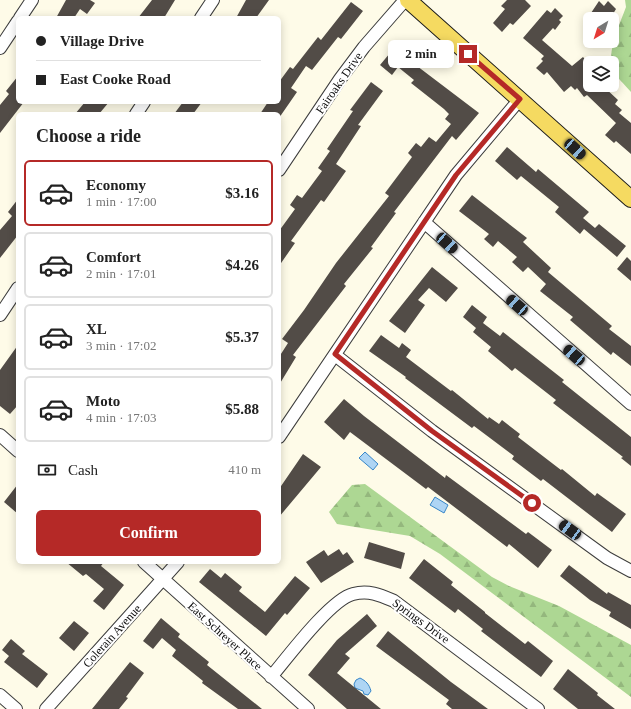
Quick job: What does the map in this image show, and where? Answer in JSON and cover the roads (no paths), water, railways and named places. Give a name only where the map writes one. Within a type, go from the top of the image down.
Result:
[{"type":"main road","points":[[407,0],[631,199]]},
{"type":"street","points":[[21,16],[32,0]]},
{"type":"street","points":[[202,16],[213,0]]},
{"type":"street","name":"Fairoaks Drive","points":[[281,167],[364,47],[407,0]]},
{"type":"street","points":[[2,42],[16,24]]},
{"type":"street","points":[[281,434],[456,175],[520,99]]},
{"type":"street","points":[[424,222],[631,404]]},
{"type":"street","points":[[0,315],[16,291]]},
{"type":"street","points":[[335,354],[444,439],[607,558],[631,571]]},
{"type":"street","points":[[0,435],[16,449]]},
{"type":"street","name":"East Schreyer Place","points":[[146,564],[162,580],[308,709]]},
{"type":"street","name":"Colerain Avenue","points":[[46,709],[176,564]]},
{"type":"street","name":"Springs Drive","points":[[271,676],[333,606],[352,594],[374,592],[394,600],[538,709]]},
{"type":"street","points":[[0,694],[16,709]]},
{"type":"water","points":[[365,452],[378,464],[373,470],[359,458]]},
{"type":"water","points":[[435,497],[448,505],[444,513],[430,505]]},
{"type":"water","points":[[360,678],[369,686],[371,691],[368,695],[355,688],[354,684],[356,680]]}]
